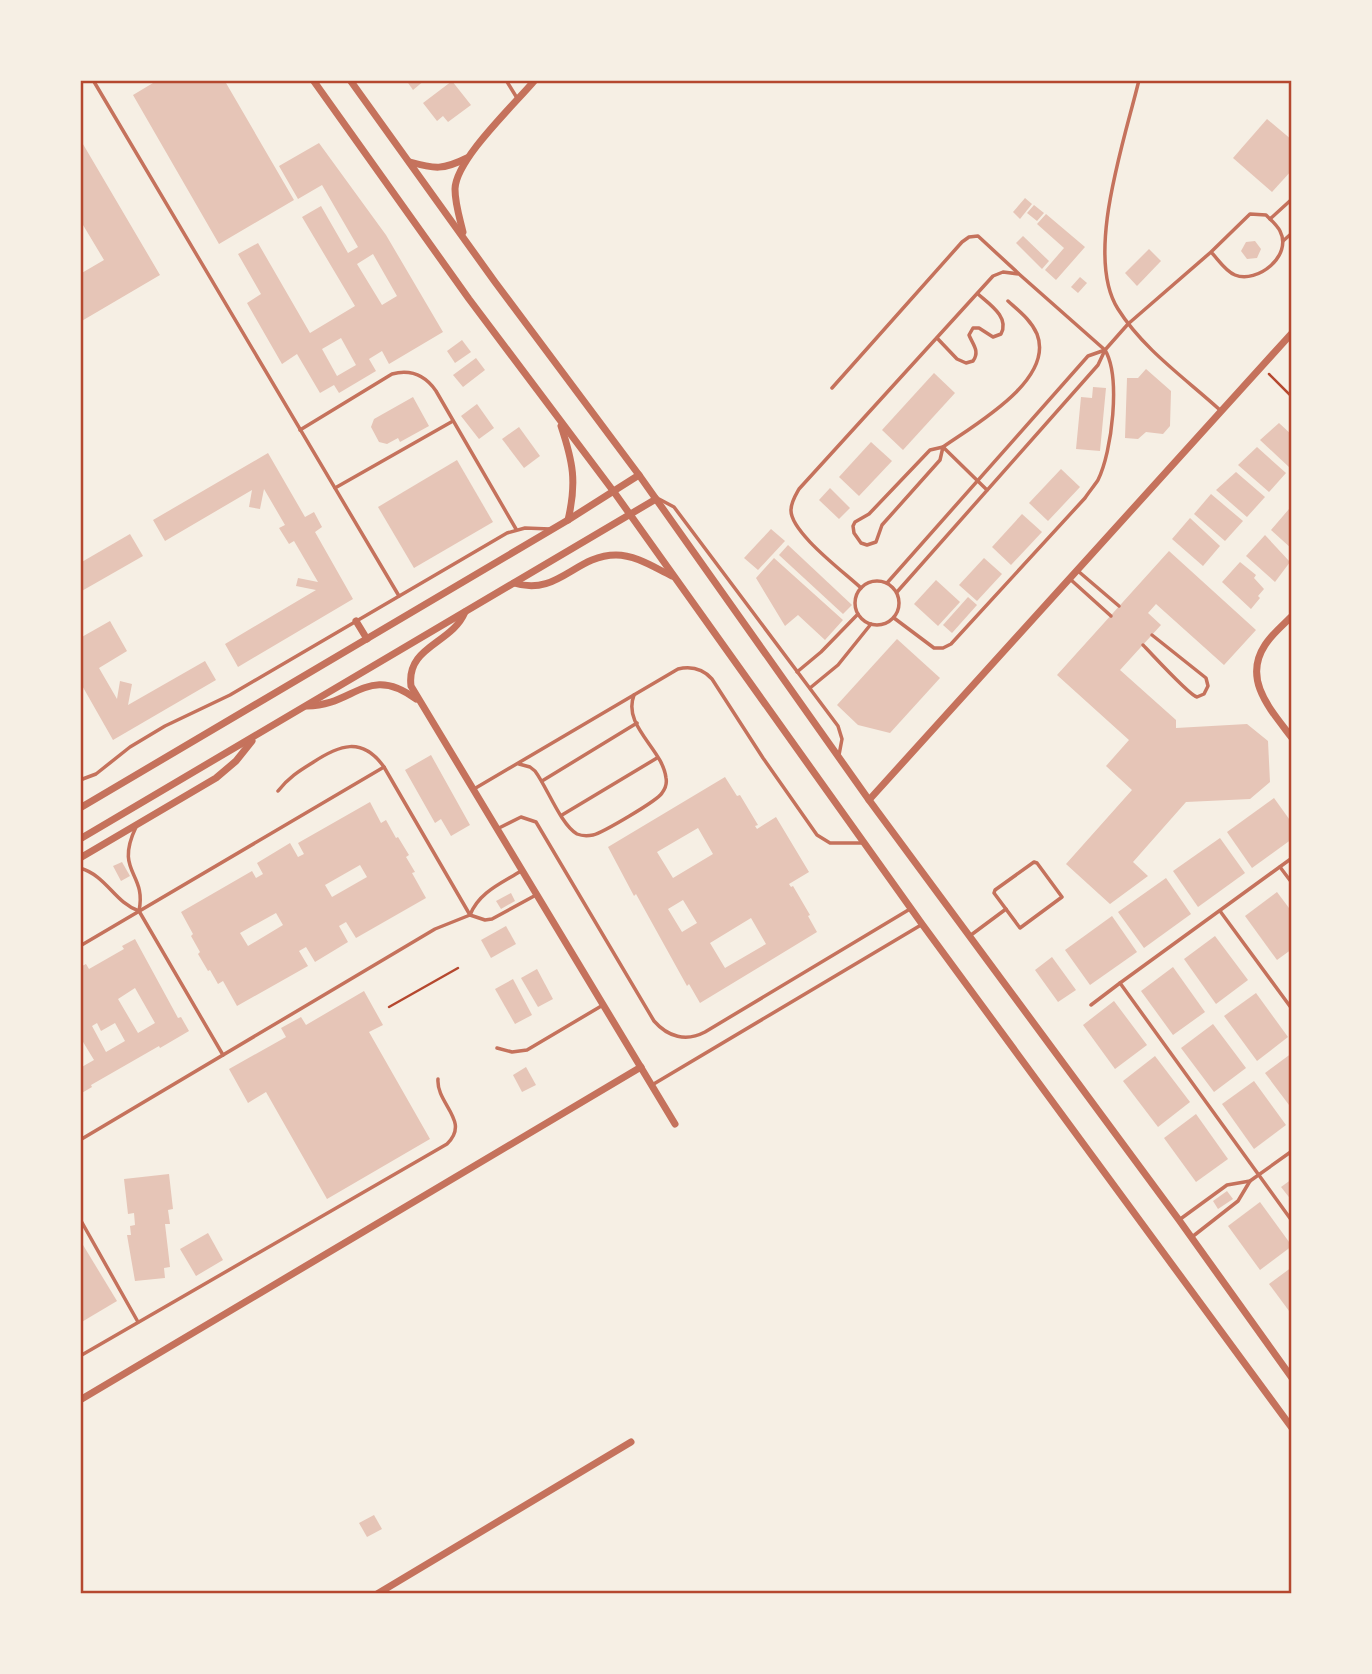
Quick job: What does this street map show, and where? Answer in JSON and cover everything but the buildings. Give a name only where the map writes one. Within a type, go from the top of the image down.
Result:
[{"type":"street","points":[[313,80],[468,299],[614,492],[922,924],[1292,1428]]},
{"type":"street","points":[[350,80],[639,475],[869,800],[1179,1220],[1292,1378]]},
{"type":"street","points":[[465,239],[455,188],[468,157],[536,80]]},
{"type":"street","points":[[410,162],[441,168],[468,157]]},
{"type":"street","points":[[869,800],[1292,333]]},
{"type":"street","points":[[559,418],[574,471],[573,498],[568,520]]},
{"type":"street","points":[[80,808],[568,520],[639,475]]},
{"type":"street","points":[[80,839],[656,499]]},
{"type":"street","points":[[514,583],[531,587],[549,584],[593,559],[617,555],[635,558],[675,578]]},
{"type":"street","points":[[465,612],[456,628],[423,651],[415,661],[410,680],[417,699],[675,1124]]},
{"type":"street","points":[[1292,616],[1266,642],[1258,656],[1255,672],[1258,689],[1292,738]]},
{"type":"street","points":[[356,621],[367,639]]},
{"type":"street","points":[[307,706],[326,704],[362,688],[381,684],[400,688],[417,699]]},
{"type":"street","points":[[80,858],[228,769],[256,736]]},
{"type":"street","points":[[80,1400],[640,1067]]},
{"type":"street","points":[[377,1594],[631,1442]]},
{"type":"lane","points":[[93,80],[399,596]]},
{"type":"lane","points":[[506,80],[518,100]]},
{"type":"lane","points":[[1139,80],[1110,200],[1103,246],[1110,291],[1116,307],[1128,324],[1222,411]]},
{"type":"lane","points":[[1269,219],[1292,199]]},
{"type":"lane","points":[[897,592],[1098,365],[1105,350],[1128,324],[1211,252],[1250,214],[1266,215],[1281,232],[1279,256],[1254,276],[1241,277],[1231,274],[1211,252]]},
{"type":"lane","points":[[1282,241],[1292,233]]},
{"type":"lane","points":[[832,388],[962,242],[978,236],[1105,350],[1113,368],[1112,411],[1106,457],[1098,480],[1085,498],[951,644],[934,648],[894,618]]},
{"type":"lane","points":[[861,587],[797,528],[790,511],[793,499],[799,489],[993,276],[1010,271],[1018,274]]},
{"type":"lane","points":[[937,338],[957,359],[966,363],[973,361],[976,354],[969,335],[973,328],[979,328],[993,337],[1002,334],[1003,320],[978,293]]},
{"type":"lane","points":[[943,447],[940,460],[882,525],[876,542],[867,545],[861,542],[853,533],[855,522],[869,514],[930,450],[943,447],[1003,405],[1024,383],[1039,359],[1037,332],[1024,314],[1008,302]]},
{"type":"lane","points":[[887,583],[1088,356],[1105,350]]},
{"type":"lane","points":[[300,430],[384,378],[400,372],[417,374],[431,384],[516,529]]},
{"type":"lane","points":[[335,488],[453,421]]},
{"type":"lane","points":[[943,447],[987,490]]},
{"type":"lane","points":[[656,499],[666,501],[674,507],[810,688],[841,732],[842,745],[838,757]]},
{"type":"lane","points":[[80,780],[96,774],[130,747],[165,726],[230,695],[516,529],[552,529]]},
{"type":"lane","points":[[1076,569],[1119,606]]},
{"type":"lane","points":[[1069,578],[1111,616]]},
{"type":"lane","points":[[873,581],[887,583],[897,592],[900,606],[894,618],[883,624],[871,624],[858,614],[855,600],[861,587],[873,581]]},
{"type":"lane","points":[[797,672],[858,614]]},
{"type":"lane","points":[[810,688],[838,664],[871,624]]},
{"type":"lane","points":[[1143,645],[1178,679],[1189,694],[1197,697],[1204,694],[1208,686],[1206,678],[1152,635]]},
{"type":"lane","points":[[472,790],[677,669],[691,667],[703,671],[712,679],[817,835],[830,844],[865,843]]},
{"type":"lane","points":[[517,764],[530,767],[542,781],[572,830],[577,834],[597,834],[657,798],[666,783],[664,771],[637,723],[632,706],[634,694]]},
{"type":"lane","points":[[542,781],[637,723]]},
{"type":"lane","points":[[278,791],[293,775],[339,748],[348,746],[365,750],[384,767],[470,915]]},
{"type":"lane","points":[[562,815],[657,758]]},
{"type":"lane","points":[[80,946],[384,767]]},
{"type":"lane","points":[[496,830],[521,817],[536,822],[654,1021],[675,1036],[691,1037],[705,1032],[912,908]]},
{"type":"lane","points":[[138,823],[129,844],[127,858],[139,886],[139,911],[223,1055]]},
{"type":"lane","points":[[1091,1005],[1292,859]]},
{"type":"lane","points":[[1034,862],[1062,897],[1022,928],[1006,909],[995,891],[1034,862]]},
{"type":"lane","points":[[1280,867],[1292,883]]},
{"type":"lane","points":[[80,868],[99,876],[124,904],[139,911]]},
{"type":"lane","points":[[470,915],[476,902],[486,893],[522,871]]},
{"type":"lane","points":[[80,1140],[435,929],[470,915],[485,920],[492,919],[536,894]]},
{"type":"lane","points":[[969,937],[1006,909]]},
{"type":"lane","points":[[1220,911],[1292,1009]]},
{"type":"lane","points":[[652,1085],[922,924]]},
{"type":"lane","points":[[1120,984],[1292,1221]]},
{"type":"lane","points":[[497,1048],[512,1052],[527,1050],[603,1005]]},
{"type":"lane","points":[[80,1356],[447,1144],[454,1136],[456,1125],[439,1091],[438,1079]]},
{"type":"lane","points":[[1191,1238],[1238,1201],[1250,1181],[1292,1151]]},
{"type":"lane","points":[[1179,1220],[1227,1185],[1250,1181]]},
{"type":"lane","points":[[80,1219],[138,1322]]},
{"type":"path","points":[[1261,365],[1292,397]]},
{"type":"path","points":[[389,1007],[458,968]]}]
